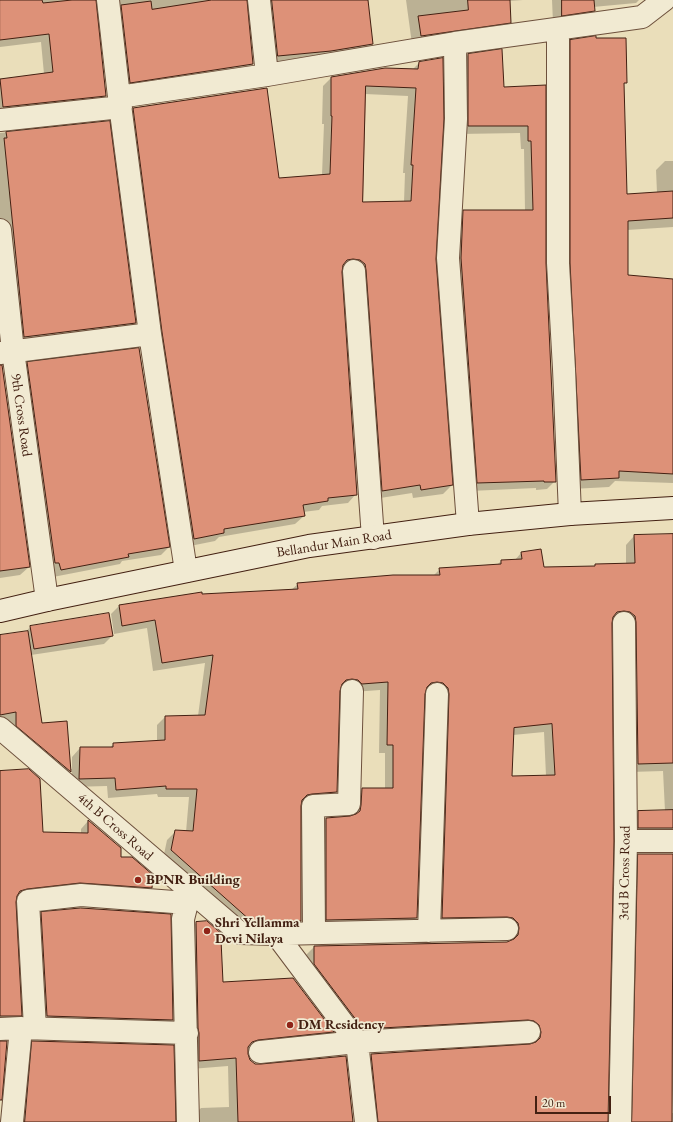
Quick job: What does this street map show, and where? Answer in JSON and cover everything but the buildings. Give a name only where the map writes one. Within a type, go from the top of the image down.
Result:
[{"type":"street","points":[[108,0],[150,334],[186,571]]},
{"type":"street","points":[[259,0],[267,74]]},
{"type":"street","points":[[0,120],[120,102],[267,74],[455,43],[558,30],[642,17],[664,0]]},
{"type":"street","points":[[558,30],[558,263],[570,514]]},
{"type":"street","points":[[455,43],[456,119],[448,258],[468,524]]},
{"type":"street","name":"9th Cross Road","points":[[0,230],[6,352],[47,600]]},
{"type":"street","points":[[354,271],[373,538]]},
{"type":"street","points":[[6,352],[150,334]]},
{"type":"street","name":"Bellandur Main Road","points":[[0,611],[309,546],[468,524],[570,514],[673,508]]},
{"type":"street","name":"3rd B Cross Road","points":[[620,1122],[626,841],[624,623]]},
{"type":"street","points":[[314,933],[313,806],[349,804],[352,691]]},
{"type":"street","points":[[429,931],[437,694]]},
{"type":"street","name":"4th B Cross Road","points":[[0,728],[189,897],[240,933],[276,934],[507,929]]},
{"type":"street","points":[[626,841],[673,842]]},
{"type":"street","points":[[12,1122],[28,901],[81,895],[189,897],[183,919],[188,1122]]},
{"type":"street","points":[[276,934],[357,1042],[366,1122]]},
{"type":"street","points":[[18,1028],[186,1033]]},
{"type":"street","points":[[260,1052],[357,1042],[529,1032]]},
{"type":"place","name":"BPNR Building","points":[[138,880]]},
{"type":"place","name":"Shri Yellamma Devi Nilaya","points":[[207,931]]},
{"type":"place","name":"DM Residency","points":[[290,1025]]}]
